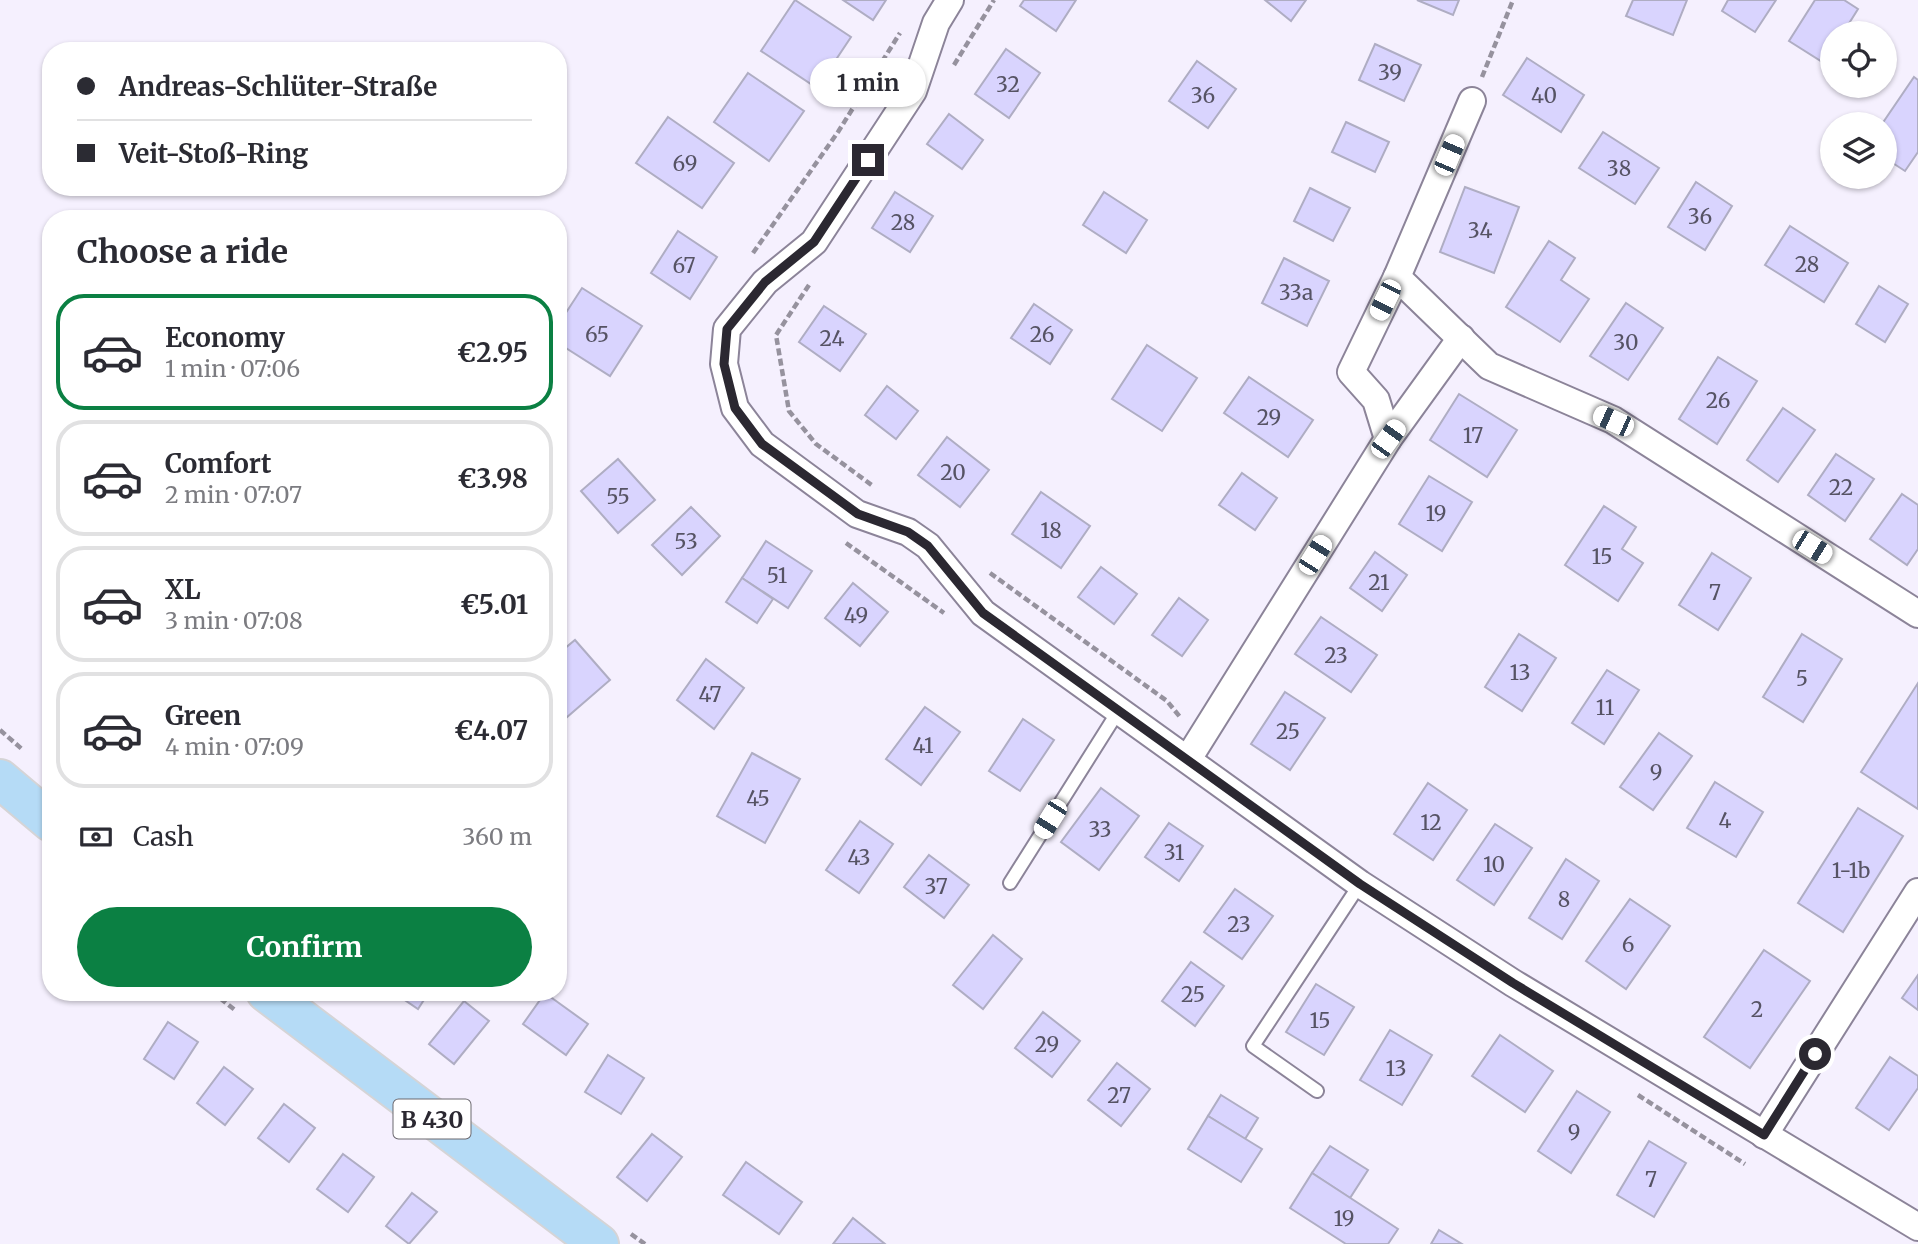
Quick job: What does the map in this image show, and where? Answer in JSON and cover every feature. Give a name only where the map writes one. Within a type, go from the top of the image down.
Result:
[{"type":"main road","points":[[0,779],[42,814]]},
{"type":"main road","name":"B 430","points":[[278,1001],[599,1244]]},
{"type":"street","points":[[950,0],[936,23],[913,91],[814,242],[765,282],[727,329],[724,364],[735,408],[762,444],[858,514],[908,532],[928,546],[983,613],[1119,710],[1194,750],[1360,884],[1513,983],[1918,1227]]},
{"type":"street","points":[[1388,439],[1376,400],[1351,372],[1397,277],[1472,101]]},
{"type":"street","points":[[1397,277],[1489,366],[1613,421],[1918,614]]},
{"type":"street","points":[[1194,750],[1388,439],[1461,338]]},
{"type":"street","points":[[1764,1135],[1918,892]]},
{"type":"lane","points":[[1010,883],[1119,710]]},
{"type":"lane","points":[[1317,1091],[1253,1046],[1360,884]]},
{"type":"path","points":[[950,71],[994,0]]},
{"type":"path","points":[[1472,101],[1513,0]]},
{"type":"path","points":[[750,256],[838,132],[905,24]]},
{"type":"path","points":[[811,282],[776,335],[789,411],[816,444],[882,493]]},
{"type":"path","points":[[843,541],[953,620]]},
{"type":"path","points":[[982,567],[1167,701],[1194,750]]},
{"type":"path","points":[[1630,1091],[1745,1164]]},
{"type":"building","points":[[795,0],[851,37],[817,88],[761,51]]},
{"type":"building","points":[[843,0],[886,0],[873,20]]},
{"type":"building","points":[[1024,0],[1076,0],[1056,31],[1020,6]]},
{"type":"building","points":[[1265,0],[1306,0],[1291,21]]},
{"type":"building","points":[[1417,0],[1459,0],[1453,15]]},
{"type":"building","points":[[1633,0],[1687,0],[1673,35],[1626,16]]},
{"type":"building","points":[[1728,0],[1776,0],[1755,32],[1722,11]]},
{"type":"building","points":[[1815,0],[1844,0],[1858,9],[1850,21],[1820,21],[1820,60],[1789,41]]},
{"type":"building","points":[[1375,44],[1421,65],[1404,101],[1359,80]]},
{"type":"building","points":[[1006,49],[1040,73],[1009,118],[975,94]]},
{"type":"building","points":[[1527,58],[1584,95],[1561,132],[1503,95]]},
{"type":"building","points":[[1197,61],[1236,89],[1208,128],[1169,101]]},
{"type":"building","points":[[748,73],[804,111],[769,161],[714,122]]},
{"type":"building","points":[[1914,77],[1918,80],[1918,152],[1905,171],[1897,166],[1897,112],[1890,112]]},
{"type":"building","points":[[949,114],[983,140],[962,169],[927,144]]},
{"type":"building","points":[[668,117],[734,163],[702,208],[636,163]]},
{"type":"building","points":[[1346,122],[1389,142],[1375,172],[1332,152]]},
{"type":"building","points":[[1603,132],[1659,168],[1635,204],[1579,168]]},
{"type":"building","points":[[1696,182],[1732,206],[1705,250],[1668,227]]},
{"type":"building","points":[[1465,187],[1519,207],[1494,273],[1440,252]]},
{"type":"building","points":[[1310,188],[1350,208],[1333,241],[1294,221]]},
{"type":"building","points":[[895,192],[933,216],[910,252],[872,228]]},
{"type":"building","points":[[1104,192],[1147,220],[1126,253],[1083,225]]},
{"type":"building","points":[[1790,226],[1848,263],[1824,302],[1765,265]]},
{"type":"building","points":[[678,231],[717,257],[690,299],[651,273]]},
{"type":"building","points":[[1549,241],[1575,258],[1561,280],[1589,299],[1560,342],[1506,307]]},
{"type":"building","points":[[1284,258],[1329,281],[1307,326],[1262,303]]},
{"type":"building","points":[[1879,286],[1908,304],[1885,342],[1856,324]]},
{"type":"building","points":[[582,288],[642,326],[610,376],[567,349],[567,311]]},
{"type":"building","points":[[1626,303],[1663,328],[1628,380],[1590,356]]},
{"type":"building","points":[[1034,304],[1072,330],[1050,364],[1011,338]]},
{"type":"building","points":[[824,306],[866,334],[840,371],[799,342]]},
{"type":"building","points":[[1147,345],[1197,378],[1162,431],[1112,399]]},
{"type":"building","points":[[1718,357],[1757,381],[1717,444],[1679,419]]},
{"type":"building","points":[[1249,377],[1313,420],[1288,457],[1224,413]]},
{"type":"building","points":[[887,386],[918,411],[896,439],[865,415]]},
{"type":"building","points":[[1459,394],[1517,430],[1487,477],[1430,440]]},
{"type":"building","points":[[1783,408],[1815,430],[1778,482],[1747,460]]},
{"type":"building","points":[[947,437],[989,470],[960,507],[918,475]]},
{"type":"building","points":[[1836,454],[1874,479],[1845,521],[1808,495]]},
{"type":"building","points":[[618,459],[655,500],[618,533],[581,491]]},
{"type":"building","points":[[1242,473],[1277,498],[1255,530],[1219,505]]},
{"type":"building","points":[[1429,476],[1472,502],[1442,551],[1399,524]]},
{"type":"building","points":[[1041,492],[1090,526],[1061,568],[1012,534]]},
{"type":"building","points":[[1902,494],[1918,505],[1918,549],[1907,565],[1870,539]]},
{"type":"building","points":[[1604,506],[1636,527],[1622,549],[1643,563],[1618,601],[1565,565]]},
{"type":"building","points":[[691,507],[720,536],[682,575],[652,545]]},
{"type":"building","points":[[766,541],[812,571],[788,608],[742,578]]},
{"type":"building","points":[[1375,552],[1407,575],[1382,611],[1350,588]]},
{"type":"building","points":[[1712,553],[1751,578],[1718,630],[1679,605]]},
{"type":"building","points":[[1101,567],[1137,594],[1114,624],[1078,597]]},
{"type":"building","points":[[742,578],[773,599],[757,623],[726,602]]},
{"type":"building","points":[[853,583],[888,612],[860,646],[825,618]]},
{"type":"building","points":[[1179,598],[1208,620],[1182,656],[1152,635]]},
{"type":"building","points":[[1321,617],[1377,655],[1351,692],[1295,654]]},
{"type":"building","points":[[1519,634],[1556,658],[1522,711],[1485,687]]},
{"type":"building","points":[[1802,634],[1842,659],[1803,722],[1763,697]]},
{"type":"building","points":[[575,640],[610,680],[567,717],[567,647]]},
{"type":"building","points":[[706,659],[744,688],[714,729],[677,700]]},
{"type":"building","points":[[1607,670],[1639,690],[1604,744],[1572,723]]},
{"type":"building","points":[[1918,683],[1918,809],[1861,772]]},
{"type":"building","points":[[1285,692],[1325,718],[1290,770],[1251,744]]},
{"type":"building","points":[[925,707],[960,732],[921,785],[886,759]]},
{"type":"building","points":[[1023,719],[1054,740],[1020,791],[989,771]]},
{"type":"building","points":[[1659,733],[1692,756],[1653,810],[1620,787]]},
{"type":"building","points":[[752,753],[800,779],[765,843],[717,816]]},
{"type":"building","points":[[1715,782],[1763,812],[1736,857],[1687,828]]},
{"type":"building","points":[[1428,783],[1467,810],[1433,860],[1394,834]]},
{"type":"building","points":[[1101,788],[1139,816],[1099,870],[1061,842]]},
{"type":"building","points":[[1858,808],[1903,836],[1843,932],[1798,903]]},
{"type":"building","points":[[860,821],[893,844],[859,893],[826,870]]},
{"type":"building","points":[[1169,823],[1203,846],[1179,881],[1145,857]]},
{"type":"building","points":[[1495,824],[1532,848],[1494,905],[1457,880]]},
{"type":"building","points":[[929,855],[969,885],[944,918],[904,887]]},
{"type":"building","points":[[1566,859],[1599,881],[1562,939],[1529,918]]},
{"type":"building","points":[[1235,889],[1273,916],[1242,959],[1204,932]]},
{"type":"building","points":[[1630,899],[1670,926],[1626,989],[1586,961]]},
{"type":"building","points":[[993,935],[1022,959],[983,1009],[953,985]]},
{"type":"building","points":[[1764,950],[1810,981],[1750,1068],[1704,1037]]},
{"type":"building","points":[[1191,962],[1224,986],[1195,1026],[1162,1001]]},
{"type":"building","points":[[1918,975],[1918,1010],[1902,998]]},
{"type":"building","points":[[1316,984],[1354,1007],[1324,1055],[1286,1032]]},
{"type":"building","points":[[406,1001],[423,1001],[418,1009]]},
{"type":"building","points":[[464,1001],[489,1021],[454,1064],[429,1044]]},
{"type":"building","points":[[539,1001],[556,1001],[588,1024],[566,1055],[523,1024]]},
{"type":"building","points":[[1043,1012],[1080,1041],[1052,1077],[1015,1048]]},
{"type":"building","points":[[168,1022],[198,1042],[174,1079],[144,1059]]},
{"type":"building","points":[[1390,1030],[1432,1055],[1402,1105],[1360,1080]]},
{"type":"building","points":[[1500,1035],[1553,1071],[1525,1112],[1472,1076]]},
{"type":"building","points":[[608,1055],[644,1078],[621,1114],[585,1092]]},
{"type":"building","points":[[1890,1057],[1918,1076],[1918,1088],[1889,1130],[1856,1108]]},
{"type":"building","points":[[1117,1063],[1150,1089],[1121,1126],[1088,1100]]},
{"type":"building","points":[[224,1067],[253,1089],[225,1125],[197,1103]]},
{"type":"building","points":[[1577,1091],[1610,1112],[1571,1173],[1538,1151]]},
{"type":"building","points":[[1221,1095],[1258,1118],[1245,1139],[1208,1116]]},
{"type":"building","points":[[284,1104],[315,1128],[289,1162],[258,1138]]},
{"type":"building","points":[[1208,1116],[1262,1149],[1241,1182],[1188,1149]]},
{"type":"building","points":[[652,1134],[682,1157],[647,1201],[617,1177]]},
{"type":"building","points":[[1649,1141],[1686,1163],[1654,1217],[1617,1195]]},
{"type":"building","points":[[1330,1146],[1368,1170],[1350,1198],[1312,1173]]},
{"type":"building","points":[[343,1154],[374,1177],[348,1212],[317,1189]]},
{"type":"building","points":[[746,1162],[802,1202],[779,1234],[723,1195]]},
{"type":"building","points":[[1312,1173],[1398,1229],[1388,1244],[1346,1244],[1290,1208]]},
{"type":"building","points":[[412,1193],[437,1212],[409,1244],[386,1226]]},
{"type":"building","points":[[853,1218],[885,1244],[833,1244]]},
{"type":"building","points":[[1439,1230],[1462,1244],[1431,1244]]},
{"type":"route","points":[[868,160],[814,242],[765,282],[727,329],[724,364],[735,408],[762,444],[858,514],[908,532],[928,546],[983,613],[1360,884],[1513,983],[1764,1135],[1815,1054]]}]
